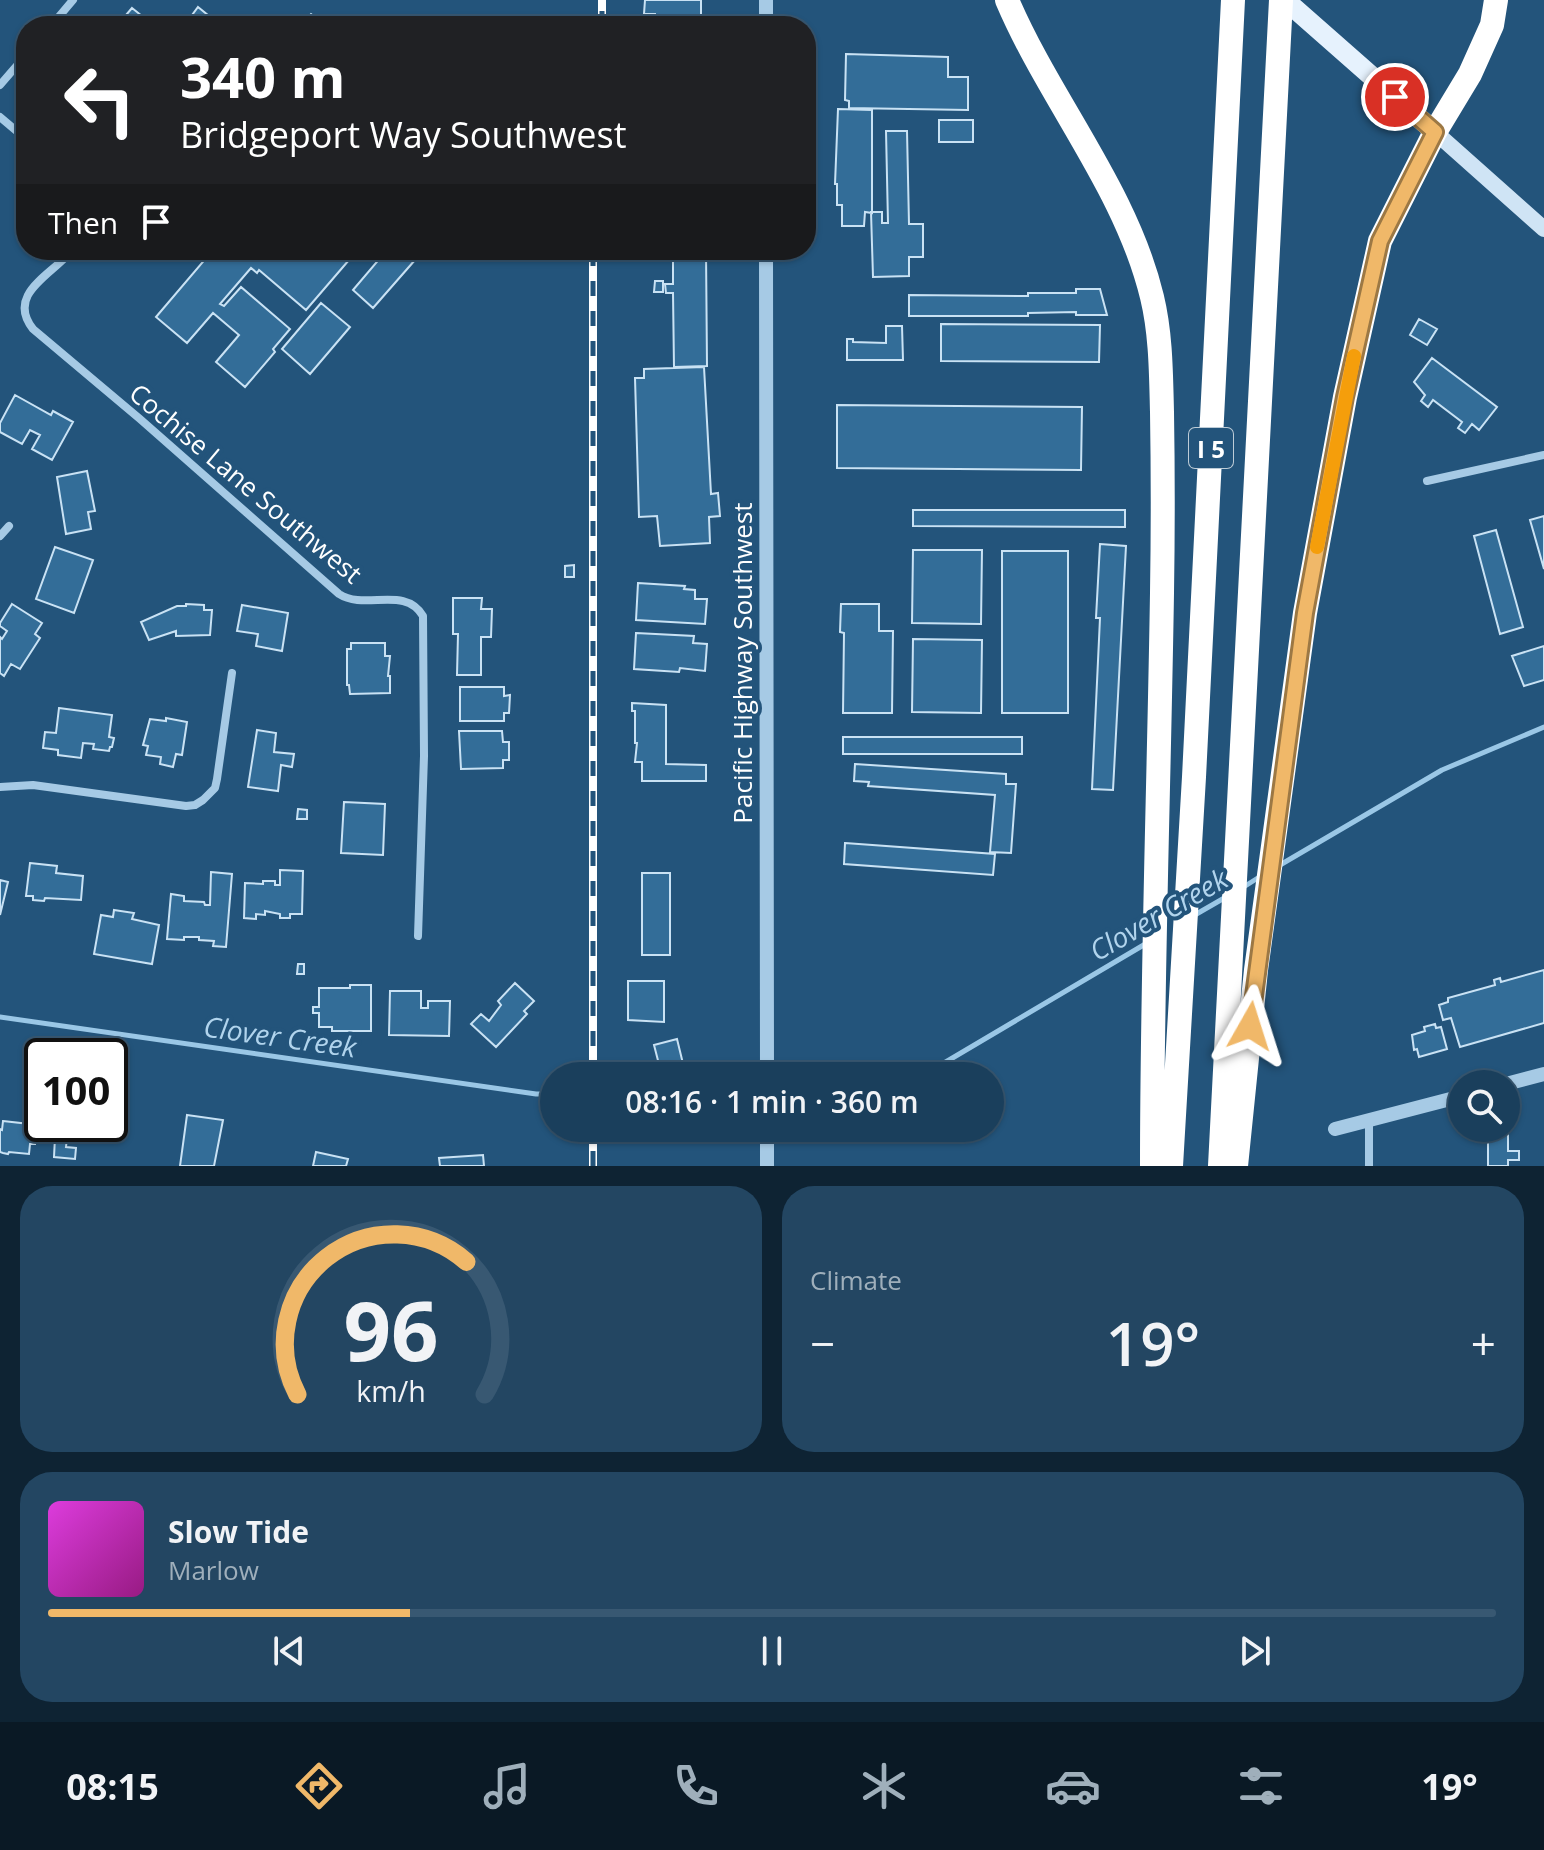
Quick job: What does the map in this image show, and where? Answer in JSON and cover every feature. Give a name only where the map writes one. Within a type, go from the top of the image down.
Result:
[{"type":"highway","points":[[1007,0],[1122,215],[1140,256],[1153,299],[1158,331],[1163,479],[1152,994],[1152,1166]]},
{"type":"highway","name":"I 5","points":[[1171,1166],[1233,0]]},
{"type":"highway","name":"I 5","points":[[1220,1166],[1283,0]]},
{"type":"highway","points":[[1236,1166],[1271,852],[1305,613],[1345,397],[1374,269],[1388,223],[1435,132],[1470,74],[1492,25],[1496,0]]},
{"type":"main road","points":[[1283,0],[1544,229]]},
{"type":"street","points":[[59,16],[73,0]]},
{"type":"street","points":[[0,85],[16,67]]},
{"type":"street","points":[[0,117],[16,131]]},
{"type":"street","name":"Cochise Lane Southwest","points":[[62,260],[30,291],[27,298],[26,318],[33,329],[339,594],[355,601],[406,601],[419,608],[423,616],[424,756],[418,936]]},
{"type":"street","name":"Pacific Highway Southwest","points":[[766,260],[767,1062]]},
{"type":"street","points":[[1427,481],[1544,455]]},
{"type":"street","points":[[0,536],[9,526]]},
{"type":"street","points":[[0,787],[33,785],[170,805],[195,805],[210,793],[217,779],[232,673]]},
{"type":"street","points":[[1520,1080],[1544,1074]]},
{"type":"street","points":[[1335,1129],[1448,1100]]},
{"type":"street","points":[[1369,1121],[1369,1166]]},
{"type":"street","points":[[767,1142],[767,1166]]},
{"type":"building","points":[[645,0],[701,0],[701,16],[644,14]]},
{"type":"building","points":[[198,7],[209,16],[191,16]]},
{"type":"building","points":[[132,8],[142,16],[125,16]]},
{"type":"building","points":[[846,54],[948,57],[948,77],[968,77],[968,110],[849,108],[849,101],[845,100]]},
{"type":"building","points":[[838,109],[872,110],[872,213],[865,212],[864,226],[842,226],[842,205],[837,205]]},
{"type":"building","points":[[939,120],[973,120],[973,142],[939,142]]},
{"type":"building","points":[[886,131],[907,131],[909,224],[923,224],[923,257],[909,257],[909,276],[873,277],[871,212],[882,212],[882,223],[888,223]]},
{"type":"building","points":[[204,260],[349,260],[306,310],[259,270],[257,273],[251,268],[220,304],[224,306],[241,287],[290,329],[245,387],[216,362],[239,335],[213,313],[187,343],[156,317]]},
{"type":"building","points":[[378,260],[415,260],[373,308],[353,290]]},
{"type":"building","points":[[673,260],[706,260],[707,366],[674,367],[673,293],[666,293],[665,284],[673,284]]},
{"type":"building","points":[[655,281],[663,281],[663,292],[654,292]]},
{"type":"building","points":[[1076,289],[1100,289],[1107,315],[1076,315],[1076,312],[1028,313],[1028,316],[909,316],[909,295],[1028,296],[1028,293],[1076,293]]},
{"type":"building","points":[[321,303],[350,327],[310,374],[282,349]]},
{"type":"building","points":[[1419,319],[1437,329],[1427,345],[1410,335]]},
{"type":"building","points":[[941,324],[1100,325],[1099,362],[941,361]]},
{"type":"building","points":[[886,326],[902,326],[903,360],[847,360],[847,339],[886,343]]},
{"type":"building","points":[[1432,358],[1497,407],[1479,430],[1472,424],[1465,433],[1458,428],[1462,422],[1433,400],[1428,407],[1421,401],[1425,395],[1414,382]]},
{"type":"building","points":[[704,367],[711,494],[718,493],[720,516],[709,517],[710,543],[660,546],[657,516],[639,517],[635,378],[644,378],[644,369]]},
{"type":"building","points":[[15,395],[51,415],[53,411],[73,422],[52,460],[32,449],[40,435],[30,430],[22,444],[0,432],[0,423]]},
{"type":"building","points":[[837,405],[1082,407],[1081,470],[837,468]]},
{"type":"building","points":[[87,471],[95,511],[88,512],[91,529],[66,534],[57,477]]},
{"type":"building","points":[[913,510],[1125,510],[1125,527],[913,526]]},
{"type":"building","points":[[1544,516],[1544,569],[1530,520]]},
{"type":"building","points":[[1496,530],[1523,627],[1500,634],[1474,536]]},
{"type":"building","points":[[1100,544],[1126,546],[1113,790],[1092,789],[1100,618],[1096,618]]},
{"type":"building","points":[[55,547],[93,560],[74,613],[36,599]]},
{"type":"building","points":[[913,550],[982,550],[981,624],[912,623]]},
{"type":"building","points":[[1002,551],[1068,551],[1068,713],[1002,713]]},
{"type":"building","points":[[574,565],[574,577],[565,577],[565,566]]},
{"type":"building","points":[[638,583],[685,586],[684,589],[695,590],[695,599],[707,599],[705,624],[636,620]]},
{"type":"building","points":[[453,598],[482,598],[481,609],[492,609],[491,637],[481,637],[481,675],[457,675],[458,634],[453,634]]},
{"type":"building","points":[[12,604],[42,623],[35,634],[40,638],[20,669],[11,664],[4,676],[0,673],[0,637],[2,639],[7,631],[0,623]]},
{"type":"building","points":[[186,604],[204,605],[204,610],[212,610],[210,635],[176,636],[176,631],[149,640],[141,622]]},
{"type":"building","points":[[841,604],[879,604],[879,631],[893,631],[892,713],[843,713],[844,633],[840,632]]},
{"type":"building","points":[[242,605],[288,613],[282,651],[256,646],[258,634],[237,631]]},
{"type":"building","points":[[636,633],[694,636],[693,643],[707,644],[705,671],[634,669]]},
{"type":"building","points":[[913,639],[982,640],[981,713],[912,712]]},
{"type":"building","points":[[351,643],[385,643],[385,656],[390,656],[390,693],[350,694],[347,649],[351,649]]},
{"type":"building","points":[[1544,646],[1544,680],[1524,686],[1512,656]]},
{"type":"building","points":[[460,687],[504,687],[504,696],[510,695],[509,713],[504,713],[504,721],[460,721]]},
{"type":"building","points":[[632,703],[666,705],[666,764],[706,765],[706,781],[642,781],[642,762],[635,762],[637,743]]},
{"type":"building","points":[[59,708],[112,715],[109,737],[114,738],[109,751],[93,749],[94,744],[83,743],[81,758],[58,755],[58,750],[43,748],[45,732],[56,733]]},
{"type":"building","points":[[166,718],[187,722],[182,755],[176,754],[173,767],[160,764],[161,757],[146,755],[148,746],[143,745],[150,719],[166,721]]},
{"type":"building","points":[[257,730],[276,733],[274,752],[294,754],[292,767],[281,765],[278,791],[248,787]]},
{"type":"building","points":[[459,731],[502,731],[503,742],[509,742],[509,760],[503,760],[503,768],[461,769]]},
{"type":"building","points":[[843,737],[1022,737],[1022,754],[843,754]]},
{"type":"building","points":[[855,764],[1006,774],[1006,784],[1016,784],[1011,853],[990,852],[995,795],[868,786],[869,782],[854,781]]},
{"type":"building","points":[[344,802],[385,804],[383,855],[341,853]]},
{"type":"building","points":[[298,809],[307,810],[307,819],[297,819]]},
{"type":"building","points":[[845,843],[995,854],[993,875],[844,864]]},
{"type":"building","points":[[30,863],[57,866],[56,873],[83,876],[81,900],[45,898],[44,901],[26,896]]},
{"type":"building","points":[[280,870],[303,871],[302,914],[280,918],[280,914],[265,911],[265,915],[256,914],[256,919],[244,918],[245,883],[275,881],[275,885],[280,885]]},
{"type":"building","points":[[211,872],[232,874],[226,947],[213,946],[214,941],[199,940],[199,937],[167,939],[171,894],[184,896],[184,901],[210,905]]},
{"type":"building","points":[[642,873],[670,873],[670,955],[642,955]]},
{"type":"building","points":[[0,880],[8,882],[0,915]]},
{"type":"building","points":[[114,910],[134,913],[132,919],[159,925],[152,964],[94,954],[101,915],[113,917]]},
{"type":"building","points":[[298,964],[304,964],[304,974],[297,974]]},
{"type":"building","points":[[1544,970],[1544,1023],[1460,1047],[1451,1018],[1443,1020],[1439,1005],[1448,1002],[1448,998],[1495,985],[1494,980],[1500,978],[1501,982]]},
{"type":"building","points":[[628,981],[664,981],[664,1022],[628,1020]]},
{"type":"building","points":[[515,983],[534,1001],[524,1011],[527,1014],[496,1047],[471,1024],[481,1014],[489,1021],[501,1005],[498,1001]]},
{"type":"building","points":[[350,985],[371,985],[371,1031],[332,1031],[332,1027],[319,1027],[319,1013],[313,1013],[313,1007],[319,1007],[319,988],[350,988]]},
{"type":"building","points":[[390,991],[421,991],[421,1008],[428,1008],[428,1001],[450,1001],[449,1036],[389,1035]]},
{"type":"building","points":[[1435,1024],[1436,1028],[1441,1027],[1447,1049],[1419,1057],[1417,1049],[1414,1050],[1412,1035]]},
{"type":"building","points":[[677,1039],[683,1062],[658,1062],[654,1045]]},
{"type":"building","points":[[187,1115],[223,1120],[214,1166],[180,1166]]},
{"type":"building","points":[[3,1121],[24,1123],[24,1142],[35,1142],[30,1144],[29,1154],[0,1152]]},
{"type":"building","points":[[55,1142],[67,1142],[66,1147],[76,1148],[75,1159],[54,1157]]},
{"type":"building","points":[[1488,1142],[1508,1142],[1508,1151],[1519,1151],[1519,1160],[1508,1160],[1508,1166],[1488,1166]]},
{"type":"building","points":[[316,1152],[348,1159],[346,1166],[313,1166]]},
{"type":"building","points":[[483,1155],[484,1166],[440,1166],[439,1158]]},
{"type":"waterway","name":"Clover Creek","points":[[1280,865],[1442,770],[1544,727]]},
{"type":"waterway","name":"Clover Creek","points":[[1242,888],[1261,876]]},
{"type":"waterway","name":"Clover Creek","points":[[1193,916],[1226,897]]},
{"type":"waterway","name":"Clover Creek","points":[[946,1062],[1147,943]]},
{"type":"waterway","name":"Clover Creek","points":[[0,1017],[540,1094]]},
{"type":"railway","points":[[602,0],[602,16]]},
{"type":"railway","points":[[593,260],[593,1062]]},
{"type":"railway","points":[[593,1142],[593,1166]]},
{"type":"slow traffic","points":[[1317,547],[1354,356]]},
{"type":"route","points":[[1250,1026],[1305,613],[1345,397],[1380,241],[1435,132],[1395,97]]}]
